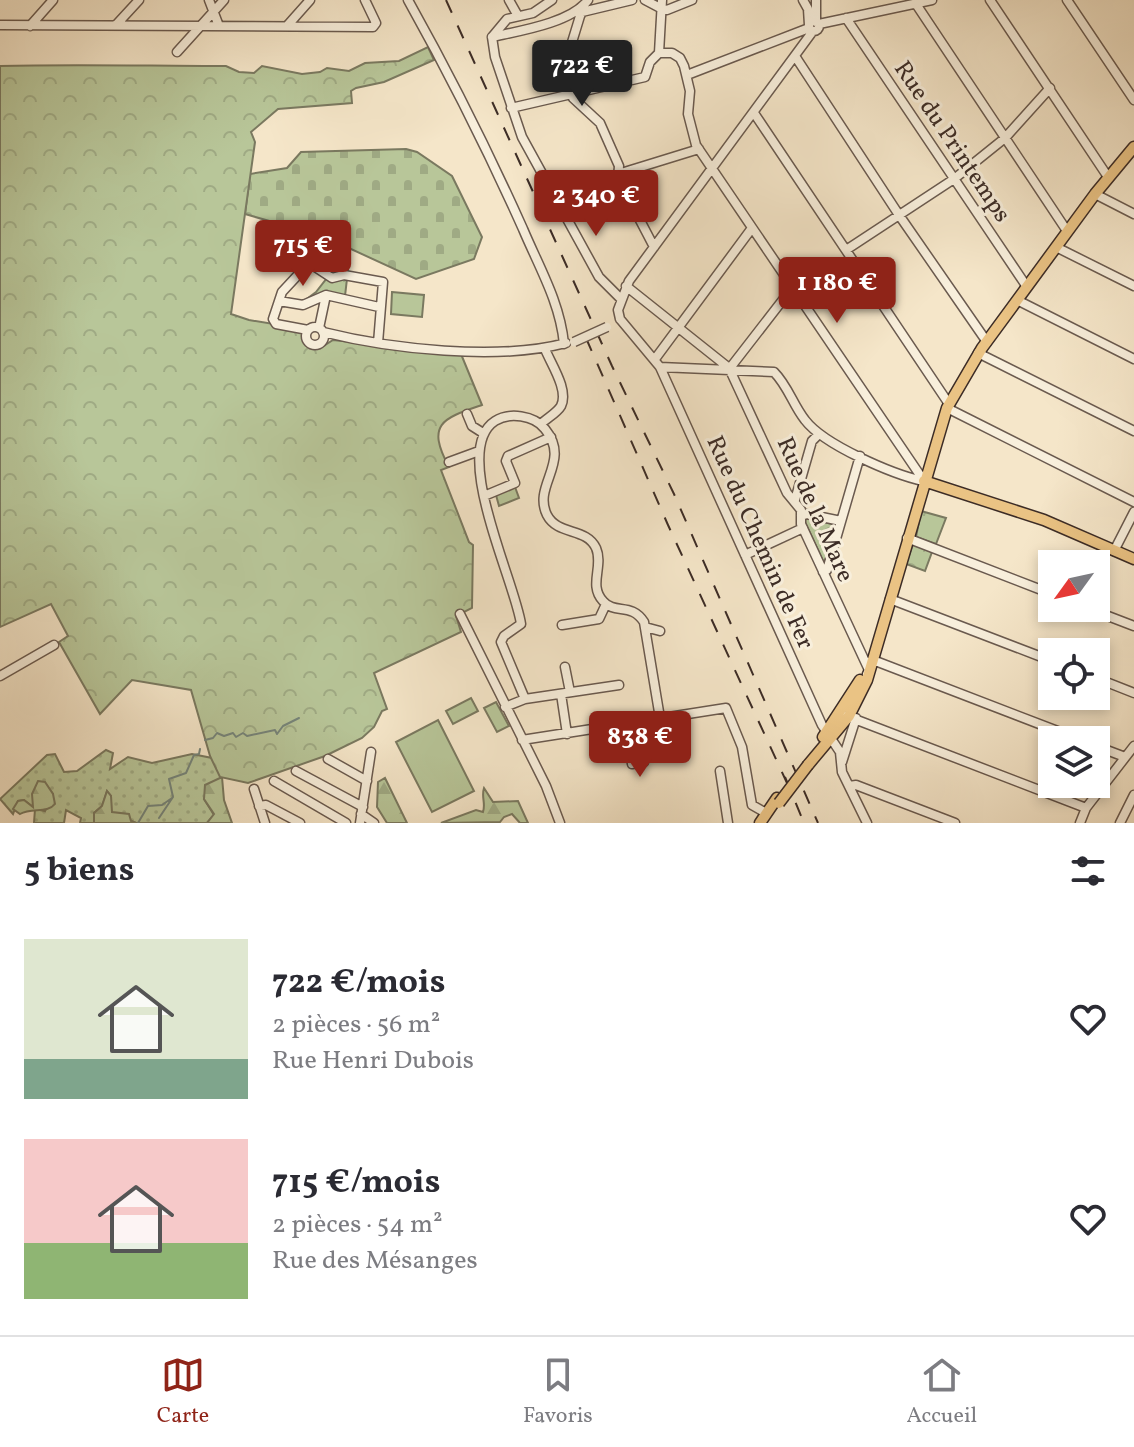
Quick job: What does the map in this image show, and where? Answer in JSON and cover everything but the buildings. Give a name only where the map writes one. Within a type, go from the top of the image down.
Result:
[{"type":"main road","points":[[848,716],[876,646],[948,406],[978,353],[1134,144]]},
{"type":"main road","points":[[924,481],[1025,513],[1134,559]]},
{"type":"main road","points":[[765,820],[807,762],[848,716],[860,696],[869,663]]},
{"type":"street","points":[[30,26],[53,0]]},
{"type":"street","points":[[116,25],[139,0]]},
{"type":"street","points":[[209,0],[219,26]]},
{"type":"street","points":[[177,52],[224,0]]},
{"type":"street","points":[[287,26],[310,0]]},
{"type":"street","points":[[0,25],[376,25],[365,0]]},
{"type":"street","points":[[408,0],[463,101],[542,267],[560,316],[564,344]]},
{"type":"street","points":[[509,0],[518,16]]},
{"type":"street","points":[[492,37],[507,19],[533,13],[552,0]]},
{"type":"street","points":[[578,14],[575,5],[579,0]]},
{"type":"street","points":[[597,9],[588,0],[578,14],[565,79],[570,94],[600,123],[619,166],[618,174],[654,247]]},
{"type":"street","points":[[492,37],[632,0]]},
{"type":"street","points":[[645,0],[662,5],[692,0]]},
{"type":"street","points":[[879,11],[880,0]]},
{"type":"street","points":[[687,75],[813,26],[932,0]]},
{"type":"street","points":[[990,0],[1108,177]]},
{"type":"street","points":[[1067,0],[1134,100]]},
{"type":"street","points":[[378,343],[381,281],[344,275],[332,278],[309,263],[282,292],[273,322],[378,343],[490,353],[545,349],[574,342],[620,319],[618,310],[626,286],[795,56],[813,26],[811,4]]},
{"type":"street","points":[[916,4],[1067,231]]},
{"type":"street","points":[[511,108],[645,77],[650,62],[659,53],[662,5]]},
{"type":"street","name":"Rue du Printemps","points":[[846,18],[1027,287]]},
{"type":"street","points":[[492,37],[522,137],[599,277],[621,299]]},
{"type":"street","points":[[659,53],[672,53],[680,58],[690,91],[688,114],[699,149],[924,481]]},
{"type":"street","points":[[795,56],[987,342]]},
{"type":"street","points":[[846,250],[954,179],[1005,138],[1050,88]]},
{"type":"street","points":[[754,113],[948,406],[1134,502]]},
{"type":"street","points":[[553,194],[699,149]]},
{"type":"street","points":[[1095,194],[1134,214]]},
{"type":"street","points":[[752,228],[679,328],[658,363],[774,372],[803,418],[819,434],[903,476],[924,481]]},
{"type":"street","points":[[1056,247],[1134,286]]},
{"type":"street","points":[[626,286],[729,368]]},
{"type":"street","points":[[729,368],[792,288]]},
{"type":"street","points":[[308,330],[308,341],[315,345],[323,341],[321,330],[326,295]]},
{"type":"street","points":[[279,301],[303,305],[326,295],[379,307]]},
{"type":"street","points":[[1017,300],[1134,359]]},
{"type":"street","name":"Rue du Chemin de Fer","points":[[620,319],[658,363],[840,752],[842,772],[867,823]]},
{"type":"street","points":[[541,424],[560,408],[562,400],[560,386],[545,349]]},
{"type":"street","points":[[978,353],[1134,431]]},
{"type":"street","name":"Rue de la Mare","points":[[729,368],[787,493],[795,500],[803,528],[869,663]]},
{"type":"street","points":[[467,414],[472,426],[483,433]]},
{"type":"street","points":[[525,699],[502,638],[519,627],[520,617],[484,496],[479,451],[483,433],[497,419],[509,416],[527,417],[541,424],[551,437],[556,455],[544,495],[545,509],[558,528],[585,536],[596,548],[599,558],[597,593],[606,604],[636,612],[645,627],[660,718]]},
{"type":"street","points":[[795,500],[812,441],[819,434]]},
{"type":"street","points":[[484,496],[515,483],[506,461],[508,456],[551,437]]},
{"type":"street","points":[[449,462],[479,451]]},
{"type":"street","points":[[823,572],[827,570],[860,456]]},
{"type":"street","points":[[1114,551],[1134,512]]},
{"type":"street","points":[[801,516],[807,514],[841,521]]},
{"type":"street","points":[[745,554],[803,528]]},
{"type":"street","points":[[907,538],[1038,589]]},
{"type":"street","points":[[890,599],[1038,656]]},
{"type":"street","points":[[562,625],[599,619],[606,604]]},
{"type":"street","points":[[460,614],[546,786],[560,823]]},
{"type":"street","points":[[1110,617],[1134,626]]},
{"type":"street","points":[[645,627],[660,631]]},
{"type":"street","points":[[0,676],[54,645]]},
{"type":"street","points":[[869,663],[1042,726]]},
{"type":"street","points":[[565,667],[567,734]]},
{"type":"street","points":[[1110,684],[1134,693]]},
{"type":"street","points":[[505,707],[525,699],[619,685]]},
{"type":"street","points":[[522,740],[726,708],[742,747],[752,805],[765,820]]},
{"type":"street","points":[[842,763],[852,729],[848,716]]},
{"type":"street","points":[[848,716],[1086,808]]},
{"type":"street","points":[[626,724],[632,764],[644,762],[638,722]]},
{"type":"street","points":[[831,738],[844,740],[852,729]]},
{"type":"street","points":[[1080,823],[1086,808],[1134,746]]},
{"type":"street","points":[[1110,751],[1125,757]]},
{"type":"street","points":[[361,815],[371,752]]},
{"type":"street","points":[[328,759],[367,781]]},
{"type":"street","points":[[296,771],[374,823]]},
{"type":"street","points":[[720,771],[728,823]]},
{"type":"street","points":[[274,781],[327,809],[346,823]]},
{"type":"street","points":[[849,786],[856,785],[955,823]]},
{"type":"street","points":[[254,789],[265,823]]},
{"type":"street","points":[[1120,823],[1134,795]]},
{"type":"street","points":[[259,806],[266,805],[300,823]]},
{"type":"green space","points":[[428,47],[434,60],[384,82],[356,88],[351,91],[352,103],[278,109],[251,132],[255,142],[231,314],[304,329],[304,337],[315,346],[333,340],[461,354],[482,405],[457,414],[442,424],[439,441],[449,467],[441,470],[469,542],[473,545],[472,608],[456,616],[461,632],[374,673],[387,709],[382,711],[374,727],[362,738],[325,756],[248,783],[220,777],[210,756],[191,690],[132,680],[100,714],[59,642],[68,636],[51,604],[0,627],[0,66],[226,66],[239,72],[254,73],[262,66],[302,74],[327,68],[349,71],[365,63],[399,61]]},
{"type":"green space","points":[[406,149],[417,152],[452,176],[482,237],[474,259],[416,279],[325,237],[245,214],[250,174],[287,168],[301,152]]},
{"type":"green space","points":[[341,260],[349,261],[345,296],[304,301],[316,292]]},
{"type":"green space","points":[[392,292],[424,295],[422,317],[391,314]]},
{"type":"green space","points":[[515,487],[519,498],[499,506],[496,495]]},
{"type":"green space","points":[[921,511],[946,518],[936,544],[916,537]]},
{"type":"green space","points":[[808,518],[836,525],[825,561],[804,520]]},
{"type":"green space","points":[[913,544],[932,552],[925,571],[906,564]]},
{"type":"green space","points":[[471,698],[478,711],[453,724],[446,711]]},
{"type":"green space","points":[[496,702],[509,726],[497,732],[484,708]]},
{"type":"green space","points":[[438,720],[474,791],[432,812],[396,742]]},
{"type":"green space","points":[[106,750],[113,753],[110,769],[128,757],[152,763],[192,754],[212,758],[222,777],[204,799],[214,815],[207,823],[136,823],[111,812],[111,796],[107,791],[102,806],[94,813],[94,823],[80,823],[81,818],[66,810],[64,823],[34,823],[35,809],[45,811],[53,794],[44,782],[38,782],[33,807],[24,800],[18,801],[13,814],[0,799],[47,755],[55,754],[64,772],[77,771]]},
{"type":"green space","points":[[222,777],[224,800],[232,823],[207,823],[214,814],[204,799],[205,785]]},
{"type":"green space","points":[[385,778],[407,823],[387,823],[377,807],[378,782]]},
{"type":"green space","points":[[38,781],[45,782],[55,804],[48,809],[20,814],[13,809],[18,801],[24,800],[33,807],[32,794]]},
{"type":"green space","points":[[484,788],[493,802],[518,801],[528,823],[520,823],[512,814],[500,822],[441,823],[476,810],[483,812]]},
{"type":"green space","points":[[107,791],[111,796],[112,812],[129,814],[131,821],[136,823],[94,823],[94,813],[102,806]]},
{"type":"waterway","points":[[205,740],[217,733],[224,736],[233,733],[236,737],[243,733],[247,736],[275,730],[277,734],[283,726],[299,718]]},
{"type":"waterway","points":[[159,818],[173,797],[169,779],[186,773],[200,749]]},
{"type":"waterway","points":[[138,823],[148,806],[162,805],[172,798]]},
{"type":"railway","points":[[446,0],[612,366],[674,494],[818,823]]},
{"type":"railway","points":[[586,338],[787,783]]},
{"type":"railway","points":[[785,777],[804,823]]}]
